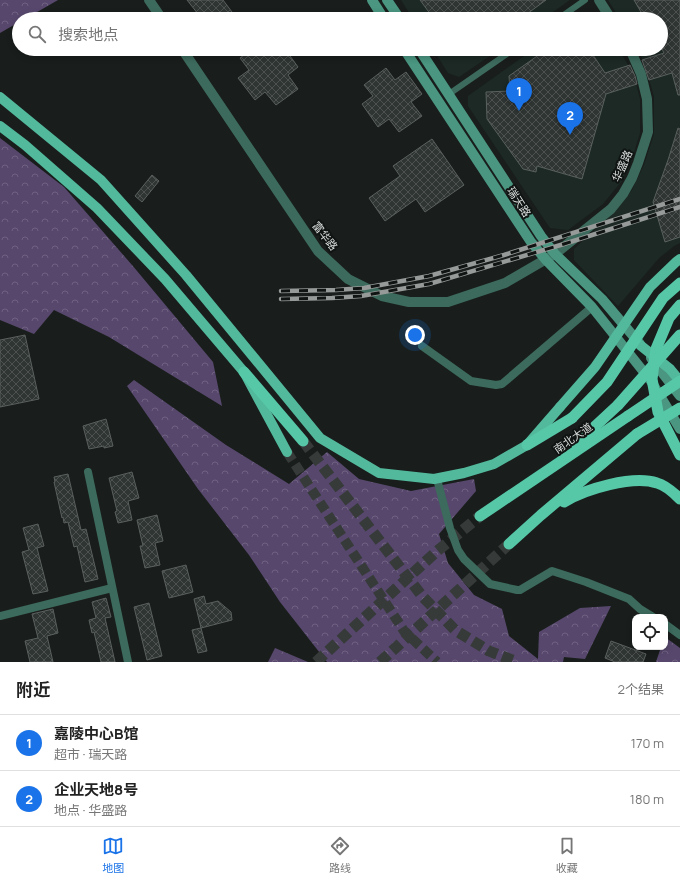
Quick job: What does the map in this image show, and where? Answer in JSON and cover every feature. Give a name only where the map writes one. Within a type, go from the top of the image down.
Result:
[{"type":"highway","points":[[527,445],[572,418],[607,382],[663,298],[680,283]]},
{"type":"highway","points":[[680,306],[669,318],[656,349],[652,379],[658,412],[680,455]]},
{"type":"highway","points":[[550,469],[618,405],[680,335]]},
{"type":"highway","points":[[244,372],[303,441]]},
{"type":"highway","name":"南北大道","points":[[480,516],[680,381]]},
{"type":"highway","points":[[509,544],[637,434],[680,408]]},
{"type":"highway","points":[[541,515],[574,496],[592,489],[633,480],[657,483],[680,499]]},
{"type":"main road","points":[[372,0],[380,12]]},
{"type":"main road","points":[[388,0],[396,12]]},
{"type":"main road","name":"瑞天路","points":[[409,56],[532,242],[546,260],[592,307],[631,355],[650,381],[680,428]]},
{"type":"main road","name":"瑞天路","points":[[424,56],[541,236],[555,254],[602,299],[680,396]]},
{"type":"main road","points":[[0,97],[101,180],[186,275],[320,438],[379,473],[437,479],[494,464],[527,445],[595,367],[650,287],[680,259]]},
{"type":"main road","points":[[0,126],[25,145],[97,208],[165,279],[244,372],[287,452]]},
{"type":"main road","points":[[640,345],[670,369],[680,381]]},
{"type":"street","points":[[149,0],[157,12]]},
{"type":"street","points":[[568,12],[585,0]]},
{"type":"street","points":[[600,0],[607,12]]},
{"type":"street","name":"富华路","points":[[187,56],[318,251],[348,279],[382,296],[409,302],[448,302],[505,283],[546,260]]},
{"type":"street","points":[[449,94],[504,56]]},
{"type":"street","name":"华盛路","points":[[546,260],[611,208],[623,194],[632,178],[648,132],[647,99],[641,74],[633,56]]},
{"type":"street","points":[[422,346],[471,381],[496,385],[502,384],[592,307]]},
{"type":"street","points":[[88,472],[128,662]]},
{"type":"street","points":[[437,479],[450,528],[458,550],[464,559],[490,584],[520,590],[552,571],[586,582],[629,599],[648,614]]},
{"type":"street","points":[[0,616],[112,588]]},
{"type":"street","points":[[668,626],[680,635]]},
{"type":"shaded area","points":[[401,0],[570,0],[553,12],[409,12]]},
{"type":"shaded area","points":[[608,0],[680,0],[680,243],[659,258],[618,306],[574,260],[574,249],[613,213],[632,190],[644,165],[654,134],[654,97],[647,71],[641,56],[668,56],[668,12],[616,12]]},
{"type":"shaded area","points":[[437,56],[490,56],[459,77],[448,73]]},
{"type":"shaded area","points":[[524,56],[623,56],[634,76],[640,99],[640,133],[631,162],[621,182],[603,204],[568,230],[550,228],[468,106],[468,96]]},
{"type":"green space","points":[[0,0],[58,0],[37,12],[12,12],[12,26],[0,33]]},
{"type":"green space","points":[[0,138],[64,187],[132,265],[213,362],[222,406],[109,337],[54,310],[34,334],[0,320]]},
{"type":"green space","points":[[134,380],[226,445],[289,484],[327,452],[359,479],[411,491],[474,479],[476,491],[439,534],[448,563],[474,595],[502,609],[509,636],[538,659],[539,632],[580,608],[611,606],[585,659],[564,657],[563,662],[327,662],[280,602],[249,555],[198,489],[127,386]]},
{"type":"green space","points":[[668,639],[680,648],[680,662],[656,662],[660,650],[668,650]]},
{"type":"green space","points":[[275,648],[308,662],[268,662]]},
{"type":"building","points":[[187,0],[223,0],[232,12],[196,12]]},
{"type":"building","points":[[420,0],[546,0],[530,12],[429,12]]},
{"type":"building","points":[[634,0],[680,0],[680,95],[678,95],[672,73],[649,80],[642,60],[655,56],[668,56],[668,12],[641,12]]},
{"type":"building","points":[[243,56],[290,56],[298,67],[288,75],[298,89],[276,105],[265,92],[255,100],[238,78],[249,70],[240,58]]},
{"type":"building","points":[[537,56],[594,56],[605,73],[630,65],[637,84],[606,94],[582,179],[537,166],[536,172],[523,169],[487,119],[486,92],[510,91],[509,76]]},
{"type":"building","points":[[386,68],[395,80],[406,72],[422,94],[411,102],[422,116],[399,132],[389,119],[378,127],[362,104],[373,96],[364,85]]},
{"type":"building","points":[[678,128],[680,129],[680,237],[665,242],[653,202]]},
{"type":"building","points":[[432,139],[464,185],[425,212],[416,199],[385,221],[369,198],[400,176],[393,166]]},
{"type":"building","points":[[152,175],[159,181],[142,202],[135,196]]},
{"type":"building","points":[[25,335],[39,399],[0,407],[0,340]]},
{"type":"building","points":[[106,419],[113,446],[89,449],[83,426]]},
{"type":"building","points":[[132,472],[139,498],[128,501],[132,520],[118,523],[115,512],[117,511],[109,478]]},
{"type":"building","points":[[68,474],[81,530],[86,529],[98,579],[85,582],[77,546],[74,547],[68,522],[64,523],[63,517],[62,518],[54,482],[54,477]]},
{"type":"building","points":[[157,515],[163,541],[155,543],[160,565],[145,568],[140,546],[143,546],[137,520]]},
{"type":"building","points":[[38,524],[44,546],[37,548],[48,591],[33,594],[22,552],[29,550],[23,528]]},
{"type":"building","points":[[186,565],[193,592],[169,598],[162,571]]},
{"type":"building","points":[[204,596],[206,604],[218,601],[231,612],[232,620],[201,628],[194,599]]},
{"type":"building","points":[[106,598],[111,617],[105,618],[115,662],[101,662],[94,632],[92,633],[89,620],[96,618],[92,602]]},
{"type":"building","points":[[149,603],[162,656],[147,660],[134,607]]},
{"type":"building","points":[[53,609],[58,633],[47,636],[53,662],[30,662],[25,641],[38,638],[32,614]]},
{"type":"building","points":[[201,628],[207,651],[198,653],[192,630]]},
{"type":"building","points":[[611,641],[646,654],[643,662],[615,662],[605,658]]},
{"type":"tunnel","points":[[303,441],[422,596],[455,630],[489,651],[517,662]]},
{"type":"tunnel","points":[[287,452],[404,631],[437,662]]},
{"type":"tunnel","points":[[316,662],[436,552],[480,516]]},
{"type":"tunnel","points":[[380,662],[509,544]]},
{"type":"railway","points":[[281,291],[364,288],[429,276],[504,255],[680,199]]},
{"type":"railway","points":[[281,299],[361,296],[429,284],[564,244],[680,207]]},
{"type":"place","name":"嘉陵中心B馆","points":[[519,111]]},
{"type":"place","name":"企业天地8号","points":[[570,135]]}]
